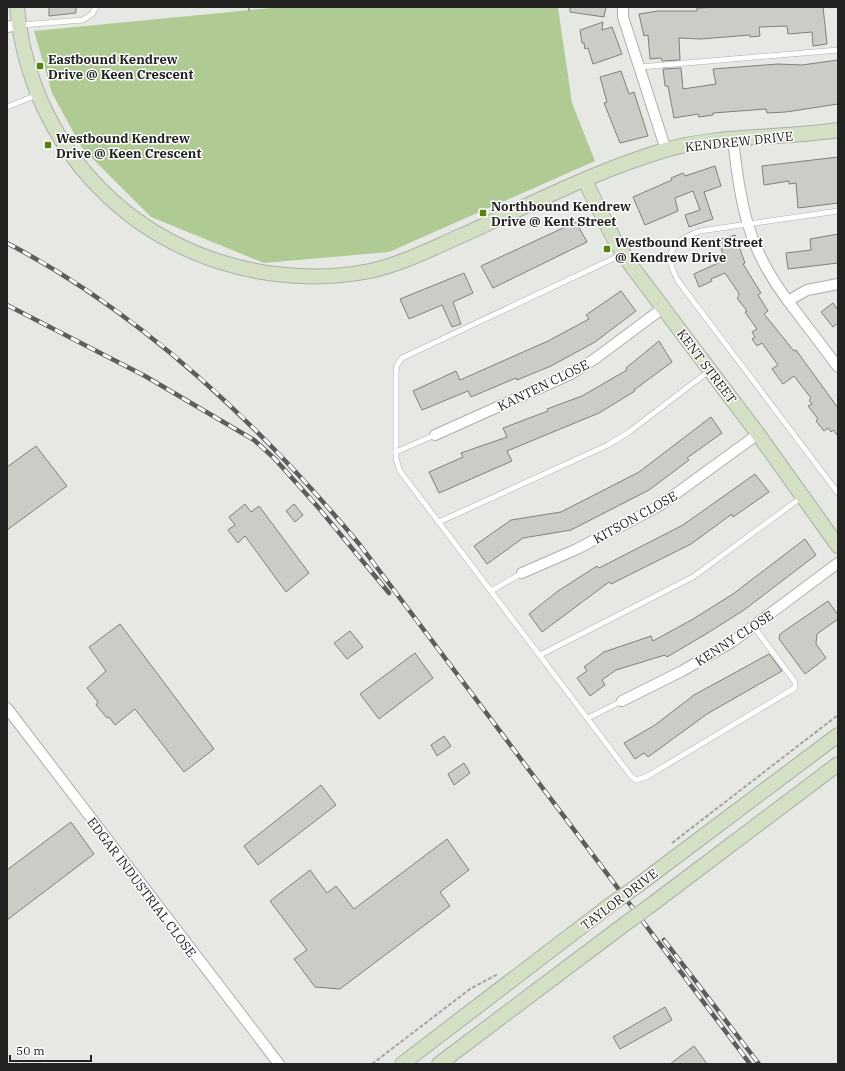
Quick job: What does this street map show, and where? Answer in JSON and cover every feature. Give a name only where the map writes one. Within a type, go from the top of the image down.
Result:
[{"type":"street","name":"KENDREW DRIVE","points":[[17,7],[13,26],[24,52],[37,94],[53,127],[94,184],[117,206],[140,224],[194,253],[256,272],[312,276],[370,271],[420,254],[585,181],[666,150],[700,143],[838,130]]},
{"type":"street","points":[[623,7],[623,17],[666,150]]},
{"type":"street","points":[[733,140],[739,193],[747,225],[765,266],[788,301],[838,367]]},
{"type":"street","name":"KENT STREET","points":[[585,181],[614,239],[624,254],[758,434],[838,546]]},
{"type":"street","points":[[788,301],[807,290],[838,284]]},
{"type":"street","name":"KANTEN CLOSE","points":[[434,435],[571,374],[596,358],[663,308]]},
{"type":"street","name":"KITSON CLOSE","points":[[522,573],[577,549],[660,506],[758,434]]},
{"type":"street","name":"KENNY CLOSE","points":[[622,701],[705,658],[754,627],[838,564]]},
{"type":"street","name":"EDGAR INDUSTRIAL CLOSE","points":[[7,708],[279,1064]]},
{"type":"street","name":"TAYLOR DRIVE","points":[[402,1064],[838,735]]},
{"type":"street","name":"TAYLOR DRIVE","points":[[439,1064],[838,764]]},
{"type":"lane","points":[[13,26],[83,20],[92,14],[96,7]]},
{"type":"lane","points":[[640,67],[838,50]]},
{"type":"lane","points":[[7,107],[37,94]]},
{"type":"lane","points":[[838,211],[747,225],[709,229],[691,234],[676,244],[669,258],[671,267],[686,291],[838,493]]},
{"type":"lane","points":[[624,254],[402,358],[397,365],[396,372],[397,465],[631,776],[639,780],[795,688],[795,682],[754,627]]},
{"type":"lane","points":[[439,522],[608,445],[628,432],[710,370]]},
{"type":"lane","points":[[396,452],[434,435]]},
{"type":"lane","points":[[540,655],[693,577],[803,496]]},
{"type":"lane","points":[[491,591],[522,573]]},
{"type":"lane","points":[[588,718],[622,701]]},
{"type":"path","points":[[666,848],[838,715]]},
{"type":"path","points":[[372,1064],[470,989],[503,970]]},
{"type":"green space","points":[[282,7],[558,7],[572,103],[595,161],[389,252],[264,263],[151,217],[82,148],[52,93],[34,31]]},
{"type":"building","points":[[49,7],[76,7],[76,13],[49,16]]},
{"type":"building","points":[[570,7],[606,7],[604,17],[570,12]]},
{"type":"building","points":[[823,7],[827,44],[813,46],[812,32],[788,34],[787,26],[759,27],[760,36],[750,37],[750,35],[701,39],[679,38],[680,60],[662,61],[661,58],[650,59],[648,35],[644,36],[639,14],[658,11],[697,11],[697,8]]},
{"type":"building","points":[[603,22],[602,30],[612,27],[622,54],[593,64],[588,48],[585,49],[584,43],[582,43],[580,30]]},
{"type":"building","points":[[838,60],[838,104],[786,112],[767,113],[766,109],[713,113],[713,115],[699,117],[698,114],[674,118],[668,86],[665,86],[663,69],[681,68],[683,89],[716,84],[713,69],[778,64],[802,65]]},
{"type":"building","points":[[621,71],[629,94],[634,92],[648,136],[620,143],[604,103],[607,102],[600,77]]},
{"type":"building","points":[[838,157],[838,203],[798,208],[796,183],[789,184],[789,181],[764,185],[762,166]]},
{"type":"building","points":[[715,166],[721,186],[704,192],[713,219],[689,227],[685,215],[700,210],[693,191],[675,198],[678,211],[645,225],[633,197],[672,180],[671,178],[683,173],[685,176]]},
{"type":"building","points":[[576,222],[587,242],[493,288],[481,266]]},
{"type":"building","points":[[838,234],[838,263],[788,269],[786,253],[811,250],[810,239]]},
{"type":"building","points":[[735,235],[745,263],[743,264],[761,293],[758,295],[768,311],[764,314],[794,351],[796,350],[838,408],[838,436],[833,430],[831,432],[828,428],[824,431],[816,421],[818,419],[808,406],[812,404],[809,400],[811,398],[794,376],[783,384],[772,369],[778,365],[762,343],[757,346],[752,339],[755,337],[752,332],[757,329],[745,312],[747,311],[737,298],[739,296],[738,292],[725,273],[711,279],[712,281],[699,287],[694,274],[718,263],[716,260],[724,257],[718,240]]},
{"type":"building","points":[[464,273],[473,293],[453,302],[461,324],[452,327],[442,305],[409,319],[400,299]]},
{"type":"building","points":[[621,291],[636,311],[595,342],[551,366],[517,380],[516,378],[471,397],[468,391],[422,410],[413,391],[456,371],[460,380],[548,341],[589,319],[586,315]]},
{"type":"building","points":[[833,303],[838,310],[838,323],[833,327],[821,312]]},
{"type":"building","points":[[659,341],[672,362],[634,390],[635,391],[599,413],[507,451],[512,461],[439,493],[429,472],[463,457],[461,453],[507,437],[503,428],[582,396],[627,370],[626,368]]},
{"type":"building","points":[[711,417],[722,433],[687,458],[689,460],[649,490],[571,530],[523,538],[487,564],[474,546],[511,520],[561,512],[639,472]]},
{"type":"building","points":[[36,446],[67,486],[7,530],[7,467]]},
{"type":"building","points":[[755,474],[769,492],[733,517],[732,514],[691,544],[611,584],[609,582],[542,632],[529,614],[558,591],[597,566],[599,568],[683,525]]},
{"type":"building","points":[[245,504],[251,512],[259,506],[309,573],[286,592],[245,536],[238,543],[228,530],[235,525],[229,517]]},
{"type":"building","points":[[294,504],[303,515],[295,522],[286,511]]},
{"type":"building","points":[[805,539],[816,555],[744,610],[706,634],[667,657],[665,655],[616,670],[602,680],[605,685],[590,696],[577,678],[587,671],[584,667],[604,652],[651,636],[653,641],[693,619],[733,594]]},
{"type":"building","points":[[828,601],[838,615],[838,619],[817,634],[816,644],[826,658],[805,674],[779,639],[780,634]]},
{"type":"building","points":[[120,624],[214,749],[184,772],[135,709],[115,725],[96,705],[98,702],[87,688],[106,671],[89,647]]},
{"type":"building","points":[[350,631],[363,647],[347,659],[334,643]]},
{"type":"building","points":[[415,653],[433,678],[379,719],[360,694]]},
{"type":"building","points":[[769,654],[782,671],[707,714],[648,757],[644,753],[635,759],[624,743],[655,725],[694,695]]},
{"type":"building","points":[[444,736],[451,746],[437,756],[431,745]]},
{"type":"building","points":[[464,763],[470,773],[454,785],[448,774]]},
{"type":"building","points":[[321,785],[336,805],[258,865],[244,846]]},
{"type":"building","points":[[71,822],[94,854],[7,920],[7,870]]},
{"type":"building","points":[[447,839],[469,870],[440,892],[450,906],[340,989],[315,987],[294,959],[307,950],[270,901],[310,870],[327,893],[336,886],[354,909]]},
{"type":"building","points":[[665,1007],[672,1020],[620,1049],[613,1037]]},
{"type":"building","points":[[694,1046],[707,1064],[670,1064]]},
{"type":"railway","points":[[7,243],[58,272],[106,304],[153,339],[198,376],[241,416],[322,501],[360,545],[750,1064]]},
{"type":"railway","points":[[7,305],[145,376],[254,440],[274,458],[317,506],[389,593]]},
{"type":"railway","points":[[664,940],[759,1064]]},
{"type":"place","name":"Eastbound Kendrew Drive @ Keen Crescent","points":[[40,66]]},
{"type":"place","name":"Westbound Kendrew Drive @ Keen Crescent","points":[[48,145]]},
{"type":"place","name":"Northbound Kendrew Drive @ Kent Street","points":[[483,213]]},
{"type":"place","name":"Westbound Kent Street @ Kendrew Drive","points":[[607,249]]}]
